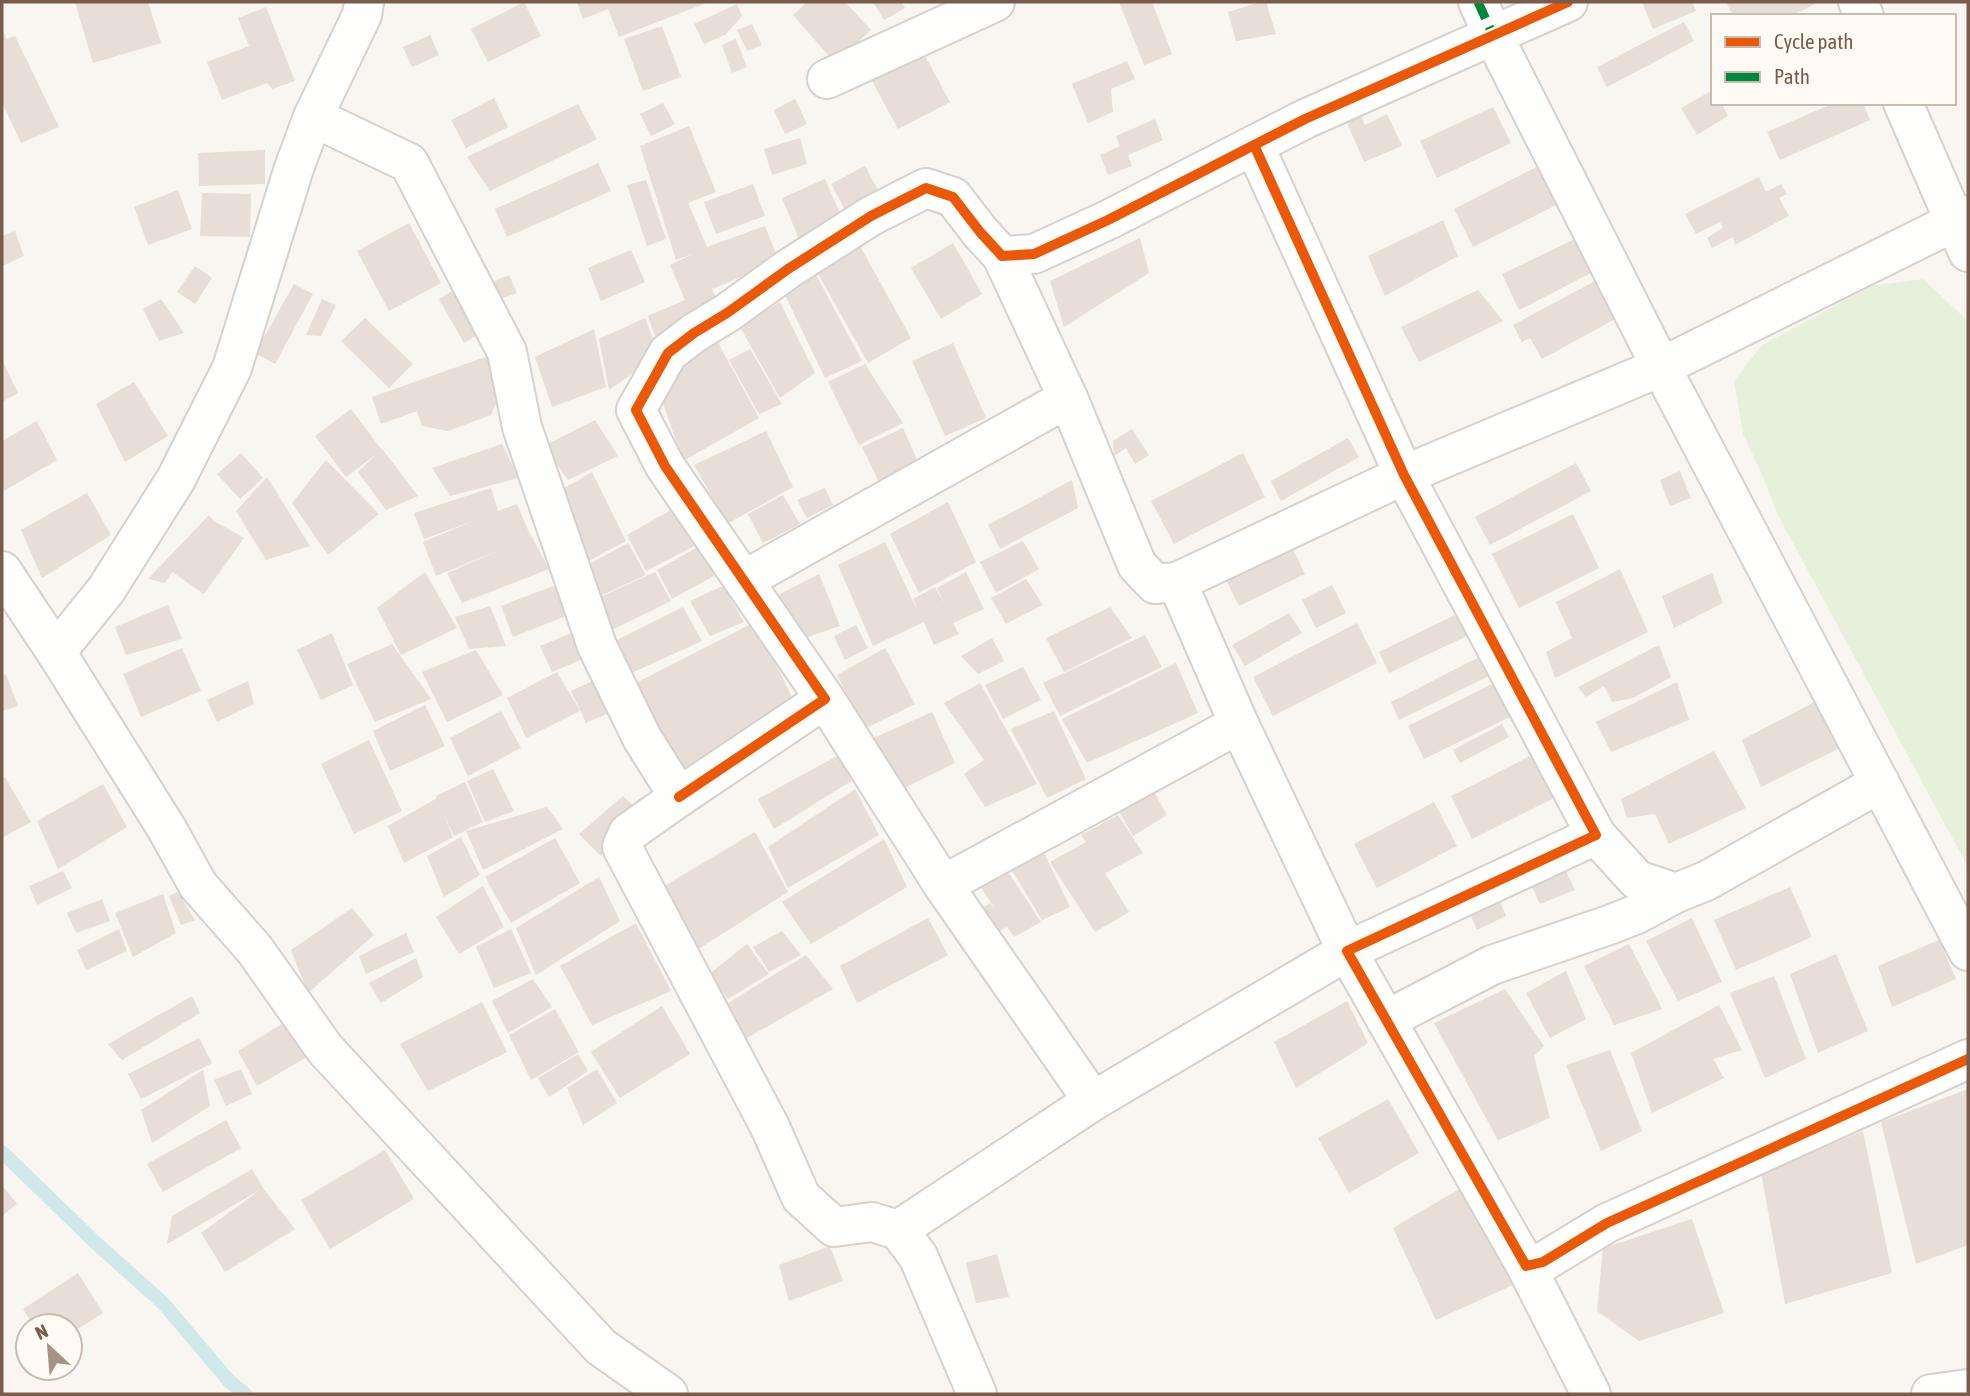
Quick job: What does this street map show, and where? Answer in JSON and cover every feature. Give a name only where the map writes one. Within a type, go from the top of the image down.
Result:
[{"type":"street","points":[[56,652],[106,590],[176,479],[232,368],[294,168],[313,117],[362,15],[364,2]]},
{"type":"street","points":[[827,79],[995,2]]},
{"type":"street","points":[[1002,256],[1034,254],[1108,220],[1305,119],[1485,18],[1568,2]]},
{"type":"street","points":[[1485,18],[1661,367],[1968,951]]},
{"type":"street","points":[[1093,1101],[943,885],[825,699],[665,466],[636,410],[668,353],[798,262],[871,216],[926,188],[953,197],[979,232],[1002,256],[1068,398],[1138,565],[1155,584],[1177,582],[1404,475],[1661,367],[1964,230],[1904,105]]},
{"type":"street","points":[[313,117],[409,163],[507,352],[522,427],[597,646],[642,738],[679,797]]},
{"type":"street","points":[[1254,145],[1404,475],[1596,835],[1637,880],[1676,892]]},
{"type":"street","points":[[744,580],[1068,398]]},
{"type":"street","points":[[2,570],[167,829],[198,885],[255,950],[325,1049],[601,1347],[668,1394]]},
{"type":"street","points":[[1177,582],[1239,724],[1347,951],[1526,1266],[1591,1394]]},
{"type":"street","points":[[825,699],[628,834],[622,847],[770,1128],[802,1197],[834,1227],[872,1222],[898,1230],[918,1256],[977,1394]]},
{"type":"street","points":[[943,885],[1239,724]]},
{"type":"street","points":[[1386,1020],[1492,965],[1609,925],[1637,914],[1676,892],[1706,881],[1880,783]]},
{"type":"street","points":[[898,1230],[1093,1101],[1347,951],[1596,835]]},
{"type":"street","points":[[1526,1266],[1543,1262],[1607,1223],[1968,1059]]},
{"type":"street","points":[[1931,1394],[1968,1389]]},
{"type":"green space","points":[[1923,279],[1968,321],[1968,867],[1779,517],[1743,434],[1734,381],[1762,345],[1872,286]]},
{"type":"building","points":[[75,2],[148,2],[161,43],[93,63]]},
{"type":"building","points":[[524,2],[541,36],[488,62],[471,29]]},
{"type":"building","points":[[577,2],[709,2],[619,37],[608,9],[583,19]]},
{"type":"building","points":[[807,2],[845,2],[871,30],[835,63],[793,15]]},
{"type":"building","points":[[873,2],[901,2],[905,8],[884,20]]},
{"type":"building","points":[[1119,2],[1152,2],[1172,54],[1144,65]]},
{"type":"building","points":[[1266,2],[1276,34],[1236,41],[1228,12]]},
{"type":"building","points":[[1642,2],[1692,2],[1696,11],[1653,29]]},
{"type":"building","points":[[1726,2],[1815,4],[1795,14],[1732,14]]},
{"type":"building","points":[[737,4],[742,16],[725,35],[704,44],[694,24]]},
{"type":"building","points":[[266,7],[295,81],[272,89],[267,83],[222,100],[207,62],[249,46],[238,18]]},
{"type":"building","points":[[1684,22],[1694,41],[1607,87],[1597,67]]},
{"type":"building","points":[[752,24],[762,45],[747,51],[737,30]]},
{"type":"building","points":[[662,26],[681,77],[643,91],[624,39]]},
{"type":"building","points":[[2,29],[7,39],[15,36],[59,127],[21,143],[2,102]]},
{"type":"building","points":[[430,35],[439,55],[412,67],[403,47]]},
{"type":"building","points":[[736,39],[747,67],[732,73],[722,45]]},
{"type":"building","points":[[923,52],[950,102],[898,129],[871,79]]},
{"type":"building","points":[[1127,61],[1135,79],[1111,89],[1113,112],[1088,123],[1072,84]]},
{"type":"building","points":[[1711,91],[1711,105],[1722,105],[1728,116],[1697,135],[1681,108]]},
{"type":"building","points":[[494,98],[508,127],[466,148],[451,120]]},
{"type":"building","points":[[795,99],[807,124],[785,134],[774,110]]},
{"type":"building","points":[[663,103],[675,124],[651,136],[640,114]]},
{"type":"building","points":[[578,104],[597,139],[490,191],[467,157]]},
{"type":"building","points":[[1829,105],[1864,105],[1870,120],[1780,160],[1767,132]]},
{"type":"building","points":[[1493,107],[1511,143],[1437,178],[1420,141]]},
{"type":"building","points":[[1358,109],[1365,125],[1387,114],[1402,146],[1364,162],[1344,116]]},
{"type":"building","points":[[1155,119],[1163,140],[1128,155],[1132,166],[1108,175],[1100,155],[1120,146],[1116,136]]},
{"type":"building","points":[[689,126],[716,192],[688,203],[707,247],[765,226],[779,261],[712,289],[724,314],[660,350],[648,316],[685,300],[670,265],[693,254],[676,260],[640,146]]},
{"type":"building","points":[[800,138],[807,164],[772,175],[764,149]]},
{"type":"building","points":[[265,150],[265,184],[199,186],[198,153]]},
{"type":"building","points":[[598,163],[611,191],[507,237],[495,209]]},
{"type":"building","points":[[1544,163],[1564,201],[1473,247],[1454,209]]},
{"type":"building","points":[[865,166],[880,194],[846,212],[831,184]]},
{"type":"building","points":[[1759,177],[1766,192],[1781,184],[1787,194],[1779,198],[1789,216],[1735,245],[1733,237],[1712,248],[1707,238],[1723,228],[1720,222],[1696,234],[1685,214]]},
{"type":"building","points":[[825,179],[843,220],[799,239],[782,198]]},
{"type":"building","points":[[646,180],[666,239],[647,246],[627,185]]},
{"type":"building","points":[[753,184],[765,216],[716,234],[704,202]]},
{"type":"building","points":[[178,190],[192,229],[148,245],[134,207]]},
{"type":"building","points":[[202,193],[251,194],[250,237],[200,236]]},
{"type":"building","points":[[1443,220],[1458,256],[1385,296],[1368,256]]},
{"type":"building","points":[[409,223],[441,283],[389,311],[357,251]]},
{"type":"building","points":[[15,231],[24,256],[2,266],[2,236]]},
{"type":"building","points":[[855,237],[911,338],[868,363],[811,261]]},
{"type":"building","points":[[1579,237],[1591,273],[1519,310],[1502,274]]},
{"type":"building","points":[[1140,238],[1149,273],[1064,327],[1050,281]]},
{"type":"building","points":[[953,243],[982,294],[941,319],[911,268]]},
{"type":"building","points":[[631,250],[645,282],[601,301],[588,268]]},
{"type":"building","points":[[195,266],[212,278],[195,304],[177,292]]},
{"type":"building","points":[[814,271],[862,361],[825,378],[782,289]]},
{"type":"building","points":[[509,275],[517,293],[498,300],[490,283]]},
{"type":"building","points":[[1597,280],[1617,318],[1542,359],[1530,338],[1522,342],[1513,325]]},
{"type":"building","points":[[294,284],[313,294],[275,364],[255,353]]},
{"type":"building","points":[[461,285],[486,329],[464,343],[439,299]]},
{"type":"building","points":[[1478,290],[1503,321],[1419,362],[1401,327]]},
{"type":"building","points":[[161,299],[184,333],[159,341],[143,309]]},
{"type":"building","points":[[322,299],[336,305],[321,336],[306,335]]},
{"type":"building","points":[[780,302],[815,373],[780,398],[740,327]]},
{"type":"building","points":[[365,318],[413,364],[389,388],[341,341]]},
{"type":"building","points":[[645,318],[659,355],[609,390],[599,339]]},
{"type":"building","points":[[594,329],[606,387],[552,407],[535,357]]},
{"type":"building","points":[[715,337],[759,418],[683,461],[658,389]]},
{"type":"building","points":[[953,343],[986,418],[945,436],[912,361]]},
{"type":"building","points":[[750,349],[782,404],[759,414],[729,360]]},
{"type":"building","points":[[488,356],[496,378],[498,399],[491,415],[448,431],[422,426],[417,411],[381,424],[372,397]]},
{"type":"building","points":[[2,360],[18,393],[2,402]]},
{"type":"building","points":[[865,364],[903,423],[859,445],[828,382]]},
{"type":"building","points":[[134,382],[168,436],[125,462],[96,404]]},
{"type":"building","points":[[351,409],[382,450],[346,477],[315,436]]},
{"type":"building","points":[[595,420],[618,456],[568,480],[544,446]]},
{"type":"building","points":[[37,421],[57,460],[2,492],[2,441]]},
{"type":"building","points":[[903,428],[918,462],[879,482],[862,447]]},
{"type":"building","points":[[1132,429],[1149,455],[1135,464],[1126,448],[1114,456],[1113,441]]},
{"type":"building","points":[[766,431],[793,487],[727,524],[694,465]]},
{"type":"building","points":[[1348,438],[1359,457],[1281,501],[1271,481]]},
{"type":"building","points":[[502,444],[519,478],[450,496],[432,468]]},
{"type":"building","points":[[382,449],[418,496],[386,510],[358,472]]},
{"type":"building","points":[[241,453],[263,478],[240,499],[217,474]]},
{"type":"building","points":[[1243,453],[1265,497],[1174,544],[1151,501]]},
{"type":"building","points":[[326,460],[379,514],[328,555],[292,503]]},
{"type":"building","points":[[1576,463],[1591,491],[1490,545],[1475,517]]},
{"type":"building","points":[[1680,471],[1691,498],[1670,506],[1660,480]]},
{"type":"building","points":[[592,472],[626,541],[579,566],[553,495]]},
{"type":"building","points":[[267,477],[310,546],[266,560],[236,511]]},
{"type":"building","points":[[1072,480],[1078,508],[1000,549],[988,525]]},
{"type":"building","points":[[491,488],[498,511],[517,504],[549,569],[462,603],[447,573],[504,548],[436,576],[423,542],[476,520],[424,539],[414,513]]},
{"type":"building","points":[[825,488],[833,505],[807,518],[797,500]]},
{"type":"building","points":[[87,493],[111,535],[42,578],[21,530]]},
{"type":"building","points":[[783,495],[800,524],[763,543],[748,514]]},
{"type":"building","points":[[948,502],[976,562],[919,593],[890,534]]},
{"type":"building","points":[[678,506],[698,544],[646,571],[627,535]]},
{"type":"building","points":[[1573,514],[1599,568],[1519,608],[1492,554]]},
{"type":"building","points":[[209,515],[214,521],[244,538],[204,594],[172,572],[165,583],[148,579]]},
{"type":"building","points":[[1023,541],[1039,569],[996,593],[980,562]]},
{"type":"building","points":[[1289,541],[1305,574],[1239,606],[1223,574]]},
{"type":"building","points":[[885,542],[919,614],[913,599],[935,587],[945,605],[937,588],[966,572],[984,609],[953,623],[959,634],[934,645],[924,622],[873,646],[838,565]]},
{"type":"building","points":[[628,543],[646,575],[596,598],[580,569]]},
{"type":"building","points":[[700,546],[714,576],[672,599],[657,570]]},
{"type":"building","points":[[1620,569],[1648,632],[1555,678],[1546,652],[1572,638],[1556,602]]},
{"type":"building","points":[[425,572],[457,628],[401,655],[377,608]]},
{"type":"building","points":[[655,572],[671,601],[612,630],[596,599]]},
{"type":"building","points":[[1712,573],[1723,603],[1674,628],[1662,596]]},
{"type":"building","points":[[819,574],[840,626],[793,642],[772,598]]},
{"type":"building","points":[[1026,579],[1043,605],[1006,624],[991,598]]},
{"type":"building","points":[[569,580],[581,610],[513,637],[501,606]]},
{"type":"building","points":[[1332,585],[1346,613],[1316,628],[1302,600]]},
{"type":"building","points":[[723,586],[744,622],[710,636],[690,601]]},
{"type":"building","points":[[168,605],[182,639],[126,655],[115,627]]},
{"type":"building","points":[[490,606],[506,646],[469,649],[455,617]]},
{"type":"building","points":[[683,607],[702,641],[627,675],[609,644]]},
{"type":"building","points":[[1110,607],[1132,638],[1064,672],[1046,638]]},
{"type":"building","points":[[1461,612],[1471,634],[1389,673],[1379,652]]},
{"type":"building","points":[[1289,613],[1302,633],[1245,666],[1232,645]]},
{"type":"building","points":[[755,622],[797,707],[685,778],[630,686]]},
{"type":"building","points":[[1357,623],[1377,663],[1273,716],[1253,677]]},
{"type":"building","points":[[856,625],[868,648],[845,660],[834,636]]},
{"type":"building","points":[[581,629],[592,655],[552,672],[540,646]]},
{"type":"building","points":[[332,633],[353,685],[321,700],[297,650]]},
{"type":"building","points":[[1145,635],[1162,667],[1060,716],[1043,683]]},
{"type":"building","points":[[992,638],[1004,661],[978,674],[961,656]]},
{"type":"building","points":[[392,644],[431,699],[375,722],[347,664]]},
{"type":"building","points":[[1659,645],[1671,677],[1633,698],[1612,702],[1604,686],[1586,697],[1578,687]]},
{"type":"building","points":[[182,648],[201,691],[141,717],[123,674]]},
{"type":"building","points":[[885,648],[915,704],[864,729],[837,675]]},
{"type":"building","points":[[476,650],[503,695],[447,722],[422,672]]},
{"type":"building","points":[[1485,654],[1495,673],[1399,720],[1391,702]]},
{"type":"building","points":[[1176,663],[1198,713],[1087,763],[1062,719]]},
{"type":"building","points":[[1023,667],[1041,700],[1003,719],[985,685]]},
{"type":"building","points":[[557,672],[580,711],[526,738],[507,698]]},
{"type":"building","points":[[6,674],[18,706],[2,711],[2,676]]},
{"type":"building","points":[[1502,679],[1518,713],[1424,759],[1408,726]]},
{"type":"building","points":[[595,680],[607,714],[586,723],[571,691]]},
{"type":"building","points":[[248,681],[254,704],[217,722],[207,700]]},
{"type":"building","points":[[1677,682],[1689,720],[1611,752],[1596,722]]},
{"type":"building","points":[[980,683],[1037,784],[985,807],[964,774],[984,760],[944,703]]},
{"type":"building","points":[[1826,696],[1852,742],[1761,787],[1742,740]]},
{"type":"building","points":[[425,705],[445,746],[390,771],[373,731]]},
{"type":"building","points":[[501,711],[521,748],[468,776],[450,738]]},
{"type":"building","points":[[1054,711],[1086,779],[1047,798],[1011,729]]},
{"type":"building","points":[[932,712],[955,763],[892,794],[860,744]]},
{"type":"building","points":[[1502,724],[1509,737],[1460,763],[1453,750]]},
{"type":"building","points":[[369,740],[402,811],[354,834],[321,764]]},
{"type":"building","points":[[1542,750],[1564,793],[1472,839],[1451,796]]},
{"type":"building","points":[[1714,751],[1746,808],[1669,844],[1655,814],[1627,818],[1621,799]]},
{"type":"building","points":[[839,755],[853,780],[774,829],[758,799]]},
{"type":"building","points":[[493,769],[514,811],[485,822],[467,781]]},
{"type":"building","points":[[5,777],[31,822],[2,838],[2,779]]},
{"type":"building","points":[[1147,779],[1167,815],[1133,836],[1112,799]]},
{"type":"building","points":[[465,782],[483,822],[454,836],[442,811],[453,837],[404,863],[388,826],[437,798],[436,796]]},
{"type":"building","points":[[103,784],[127,827],[58,869],[37,821]]},
{"type":"building","points":[[855,789],[879,835],[788,888],[768,847]]},
{"type":"building","points":[[623,796],[643,815],[601,856],[579,834]]},
{"type":"building","points":[[1434,802],[1457,846],[1377,888],[1354,844]]},
{"type":"building","points":[[547,807],[563,829],[483,870],[466,831]]},
{"type":"building","points":[[1118,815],[1143,853],[1105,873],[1129,912],[1095,932],[1050,862],[1086,842],[1081,835]]},
{"type":"building","points":[[755,832],[788,892],[689,955],[656,891]]},
{"type":"building","points":[[461,837],[480,875],[444,897],[427,856]]},
{"type":"building","points":[[555,838],[580,883],[511,923],[485,877]]},
{"type":"building","points":[[884,839],[907,887],[811,944],[782,902]]},
{"type":"building","points":[[1042,849],[1070,907],[1042,920],[1010,867]]},
{"type":"building","points":[[1559,857],[1575,890],[1540,904],[1526,873]]},
{"type":"building","points":[[63,871],[72,888],[37,905],[29,886]]},
{"type":"building","points":[[1008,872],[1041,922],[1014,937],[1007,927],[986,938],[971,915],[990,903],[996,910],[981,888]]},
{"type":"building","points":[[599,877],[620,921],[536,975],[516,928]]},
{"type":"building","points":[[483,886],[504,927],[459,954],[436,917]]},
{"type":"building","points":[[1790,887],[1812,937],[1736,970],[1714,920]]},
{"type":"building","points":[[1495,889],[1506,916],[1477,930],[1465,902]]},
{"type":"building","points":[[178,892],[195,920],[181,925],[169,896]]},
{"type":"building","points":[[163,894],[176,933],[133,957],[115,913]]},
{"type":"building","points":[[102,899],[110,921],[76,933],[67,913]]},
{"type":"building","points":[[352,908],[374,935],[308,993],[291,950]]},
{"type":"building","points":[[928,918],[948,955],[857,1003],[840,966]]},
{"type":"building","points":[[1692,918],[1722,982],[1678,1001],[1646,941]]},
{"type":"building","points":[[636,923],[671,991],[592,1025],[560,966]]},
{"type":"building","points":[[119,929],[127,951],[86,970],[77,950]]},
{"type":"building","points":[[511,929],[531,973],[494,988],[476,947]]},
{"type":"building","points":[[782,931],[801,955],[769,972],[753,947]]},
{"type":"building","points":[[406,933],[414,952],[366,974],[359,956]]},
{"type":"building","points":[[1939,940],[1956,979],[1892,1007],[1878,966]]},
{"type":"building","points":[[747,944],[769,974],[728,999],[709,974]]},
{"type":"building","points":[[1629,944],[1662,1009],[1614,1025],[1584,966]]},
{"type":"building","points":[[1836,954],[1868,1031],[1818,1053],[1790,974]]},
{"type":"building","points":[[806,955],[833,989],[733,1046],[715,1011]]},
{"type":"building","points":[[416,958],[423,977],[381,1003],[369,983]]},
{"type":"building","points":[[1566,971],[1586,1019],[1550,1038],[1526,993]]},
{"type":"building","points":[[1774,976],[1806,1059],[1765,1078],[1730,993]]},
{"type":"building","points":[[533,979],[552,1007],[508,1033],[492,1001]]},
{"type":"building","points":[[1505,989],[1544,1046],[1534,1056],[1550,1118],[1498,1140],[1434,1023]]},
{"type":"building","points":[[192,996],[200,1013],[122,1060],[108,1044]]},
{"type":"building","points":[[1347,1001],[1368,1043],[1296,1088],[1274,1042]]},
{"type":"building","points":[[482,1002],[507,1052],[428,1091],[400,1044]]},
{"type":"building","points":[[1719,1005],[1742,1050],[1713,1059],[1724,1078],[1652,1113],[1631,1053]]},
{"type":"building","points":[[662,1006],[690,1054],[620,1098],[591,1052]]},
{"type":"building","points":[[555,1009],[579,1052],[531,1080],[509,1035]]},
{"type":"building","points":[[287,1021],[307,1057],[257,1086],[238,1051]]},
{"type":"building","points":[[199,1038],[212,1063],[141,1099],[128,1074]]},
{"type":"building","points":[[1610,1050],[1642,1131],[1601,1151],[1566,1065]]},
{"type":"building","points":[[578,1054],[588,1071],[549,1097],[538,1078]]},
{"type":"building","points":[[241,1069],[252,1094],[226,1106],[214,1080]]},
{"type":"building","points":[[597,1069],[617,1103],[583,1125],[567,1088]]},
{"type":"building","points":[[203,1070],[210,1106],[152,1143],[141,1110]]},
{"type":"building","points":[[1968,1089],[1968,1245],[1916,1264],[1881,1122]]},
{"type":"building","points":[[1388,1099],[1419,1153],[1349,1193],[1318,1138]]},
{"type":"building","points":[[226,1120],[241,1148],[163,1192],[147,1164]]},
{"type":"building","points":[[1863,1131],[1892,1273],[1785,1304],[1761,1173]]},
{"type":"building","points":[[385,1150],[414,1199],[330,1249],[301,1200]]},
{"type":"building","points":[[252,1169],[263,1188],[295,1229],[225,1272],[201,1233],[260,1190],[167,1244],[172,1216]]},
{"type":"building","points":[[2,1185],[17,1204],[2,1216]]},
{"type":"building","points":[[1459,1189],[1513,1285],[1436,1320],[1393,1228]]},
{"type":"building","points":[[1692,1219],[1724,1313],[1639,1341],[1597,1311],[1603,1248]]},
{"type":"building","points":[[830,1246],[843,1281],[789,1301],[779,1265]]},
{"type":"building","points":[[997,1254],[1009,1297],[976,1303],[966,1263]]},
{"type":"building","points":[[78,1273],[103,1313],[84,1325],[84,1312],[25,1312],[23,1309]]},
{"type":"waterway","points":[[2,1152],[97,1244],[163,1303],[229,1381],[245,1394]]},
{"type":"marked path","points":[[1478,2],[1493,35]]},
{"type":"cycle path","points":[[679,797],[825,699],[665,466],[636,410],[668,353],[788,269],[871,216],[926,188],[953,197],[1002,256],[1034,254],[1108,220],[1305,119],[1568,2]]},
{"type":"cycle path","points":[[1254,145],[1404,475],[1596,835],[1347,951],[1526,1266],[1543,1262],[1607,1223],[1968,1059]]}]
